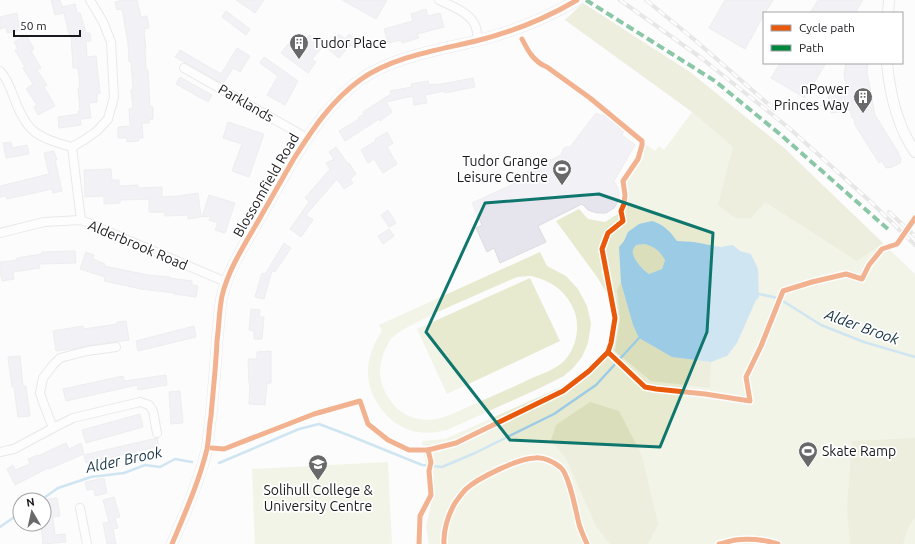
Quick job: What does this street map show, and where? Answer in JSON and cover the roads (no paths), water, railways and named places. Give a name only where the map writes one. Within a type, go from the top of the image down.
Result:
[{"type":"main road","name":"Blossomfield Road","points":[[172,544],[188,505],[207,448],[215,377],[219,316],[226,282],[233,266],[278,186],[320,119],[338,97],[367,75],[385,66],[514,30],[577,0]]},
{"type":"street","points":[[0,71],[3,74],[23,119],[29,128],[36,134],[62,145],[72,147],[97,131],[108,119],[114,97],[111,42],[103,22],[90,0]]},
{"type":"street","points":[[439,0],[469,17],[475,24],[478,40]]},
{"type":"street","points":[[888,12],[889,0]]},
{"type":"street","points":[[887,64],[891,92],[896,112],[906,138],[915,152]]},
{"type":"street","name":"Parklands","points":[[184,68],[307,138]]},
{"type":"street","points":[[72,147],[81,220]]},
{"type":"street","name":"Alderbrook Road","points":[[0,232],[44,222],[81,220],[226,282]]},
{"type":"street","points":[[53,428],[40,393],[43,378],[53,365],[60,358],[87,351],[116,347]]},
{"type":"street","points":[[0,452],[14,449],[73,418],[140,402],[149,405],[153,411],[157,433]]},
{"type":"street","points":[[80,508],[87,544]]},
{"type":"water","points":[[652,221],[660,224],[666,228],[677,241],[694,242],[720,247],[733,245],[740,251],[751,254],[758,269],[759,297],[756,300],[737,343],[727,356],[711,362],[672,357],[639,338],[633,325],[621,283],[619,247],[624,241],[628,232],[639,224]],"holes":[[[645,244],[655,248],[665,260],[662,269],[649,274],[637,262],[633,253],[633,249],[636,245]]]},
{"type":"waterway","name":"Alder Brook","points":[[759,294],[778,298],[821,325],[864,342],[915,357]]},
{"type":"waterway","name":"Alder Brook","points":[[219,463],[299,429],[319,424],[422,465],[442,467],[475,453],[554,414],[596,385],[639,338]]},
{"type":"waterway","name":"Alder Brook","points":[[52,492],[58,488],[91,477],[124,473],[145,465],[160,467],[175,459],[192,462]]},
{"type":"waterway","name":"Alder Brook","points":[[0,527],[12,519]]},
{"type":"railway","points":[[620,0],[700,57],[789,128],[873,204],[915,245]]},
{"type":"railway","points":[[646,0],[696,41],[775,110]]},
{"type":"railway","points":[[889,212],[915,236]]},
{"type":"place","name":"Tudor Place","points":[[299,60]]},
{"type":"place","name":"nPower Princes Way","points":[[863,114]]},
{"type":"place","name":"Tudor Grange Leisure Centre","points":[[562,186]]},
{"type":"place","name":"Skate Ramp","points":[[808,468]]},
{"type":"place","name":"Solihull College & University Centre","points":[[318,481]]}]
